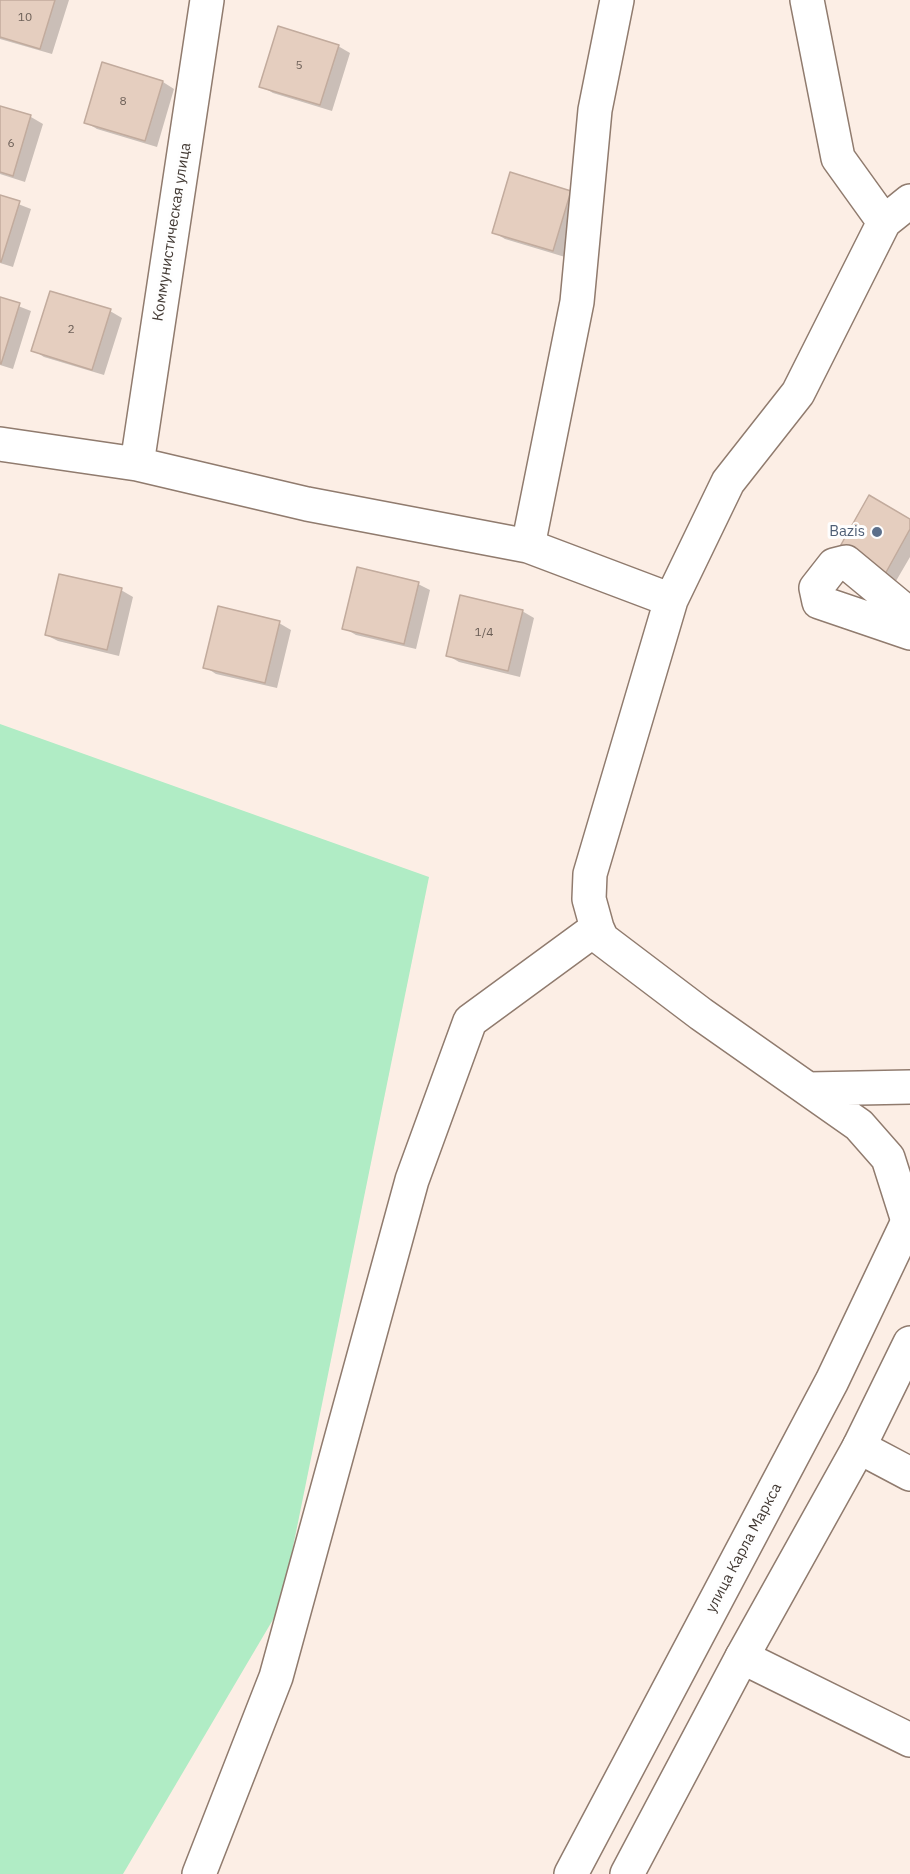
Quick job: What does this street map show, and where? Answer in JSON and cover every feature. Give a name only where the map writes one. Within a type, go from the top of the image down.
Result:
[{"type":"street","name":"Коммунистическая улица","points":[[138,464],[207,0]]},
{"type":"street","points":[[528,546],[577,302],[596,110],[616,0]]},
{"type":"street","points":[[807,0],[838,158],[884,222]]},
{"type":"street","points":[[909,1219],[888,1158],[859,1125],[701,1014],[602,939],[589,900],[590,874],[671,600],[728,482],[798,393],[884,222],[910,201]]},
{"type":"street","points":[[0,444],[138,464],[307,504],[528,546],[671,600]]},
{"type":"street","points":[[910,615],[846,562],[834,565],[816,588],[819,602],[910,633]]},
{"type":"street","points":[[199,1874],[276,1677],[411,1180],[470,1021],[597,928]]},
{"type":"street","points":[[809,1089],[910,1087]]},
{"type":"street","name":"улица Карла Маркса","points":[[571,1874],[832,1381],[909,1219]]},
{"type":"street","points":[[627,1874],[742,1657],[898,1376],[910,1343]]},
{"type":"street","points":[[859,1447],[910,1474]]},
{"type":"street","points":[[742,1657],[910,1740]]},
{"type":"green space","points":[[0,724],[429,877],[281,1606],[123,1874],[0,1874]]},
{"type":"building","points":[[0,0],[55,0],[40,49],[0,37]]},
{"type":"building","points":[[278,26],[339,45],[320,105],[259,87]]},
{"type":"building","points":[[102,62],[163,81],[145,141],[84,123]]},
{"type":"building","points":[[0,106],[31,115],[13,176],[0,172]]},
{"type":"building","points":[[510,172],[571,191],[553,251],[492,233]]},
{"type":"building","points":[[0,195],[20,201],[1,262],[0,261]]},
{"type":"building","points":[[50,291],[111,309],[92,370],[31,351]]},
{"type":"building","points":[[0,297],[20,303],[1,364],[0,363]]},
{"type":"building","points":[[869,495],[910,519],[910,529],[884,576],[838,550]]},
{"type":"building","points":[[357,567],[419,582],[404,644],[342,629]]},
{"type":"building","points":[[59,574],[122,588],[107,650],[45,635]]},
{"type":"building","points":[[460,595],[523,610],[508,671],[446,656]]},
{"type":"building","points":[[218,606],[280,621],[265,683],[203,668]]},
{"type":"place","name":"Bazis","points":[[877,532]]}]
